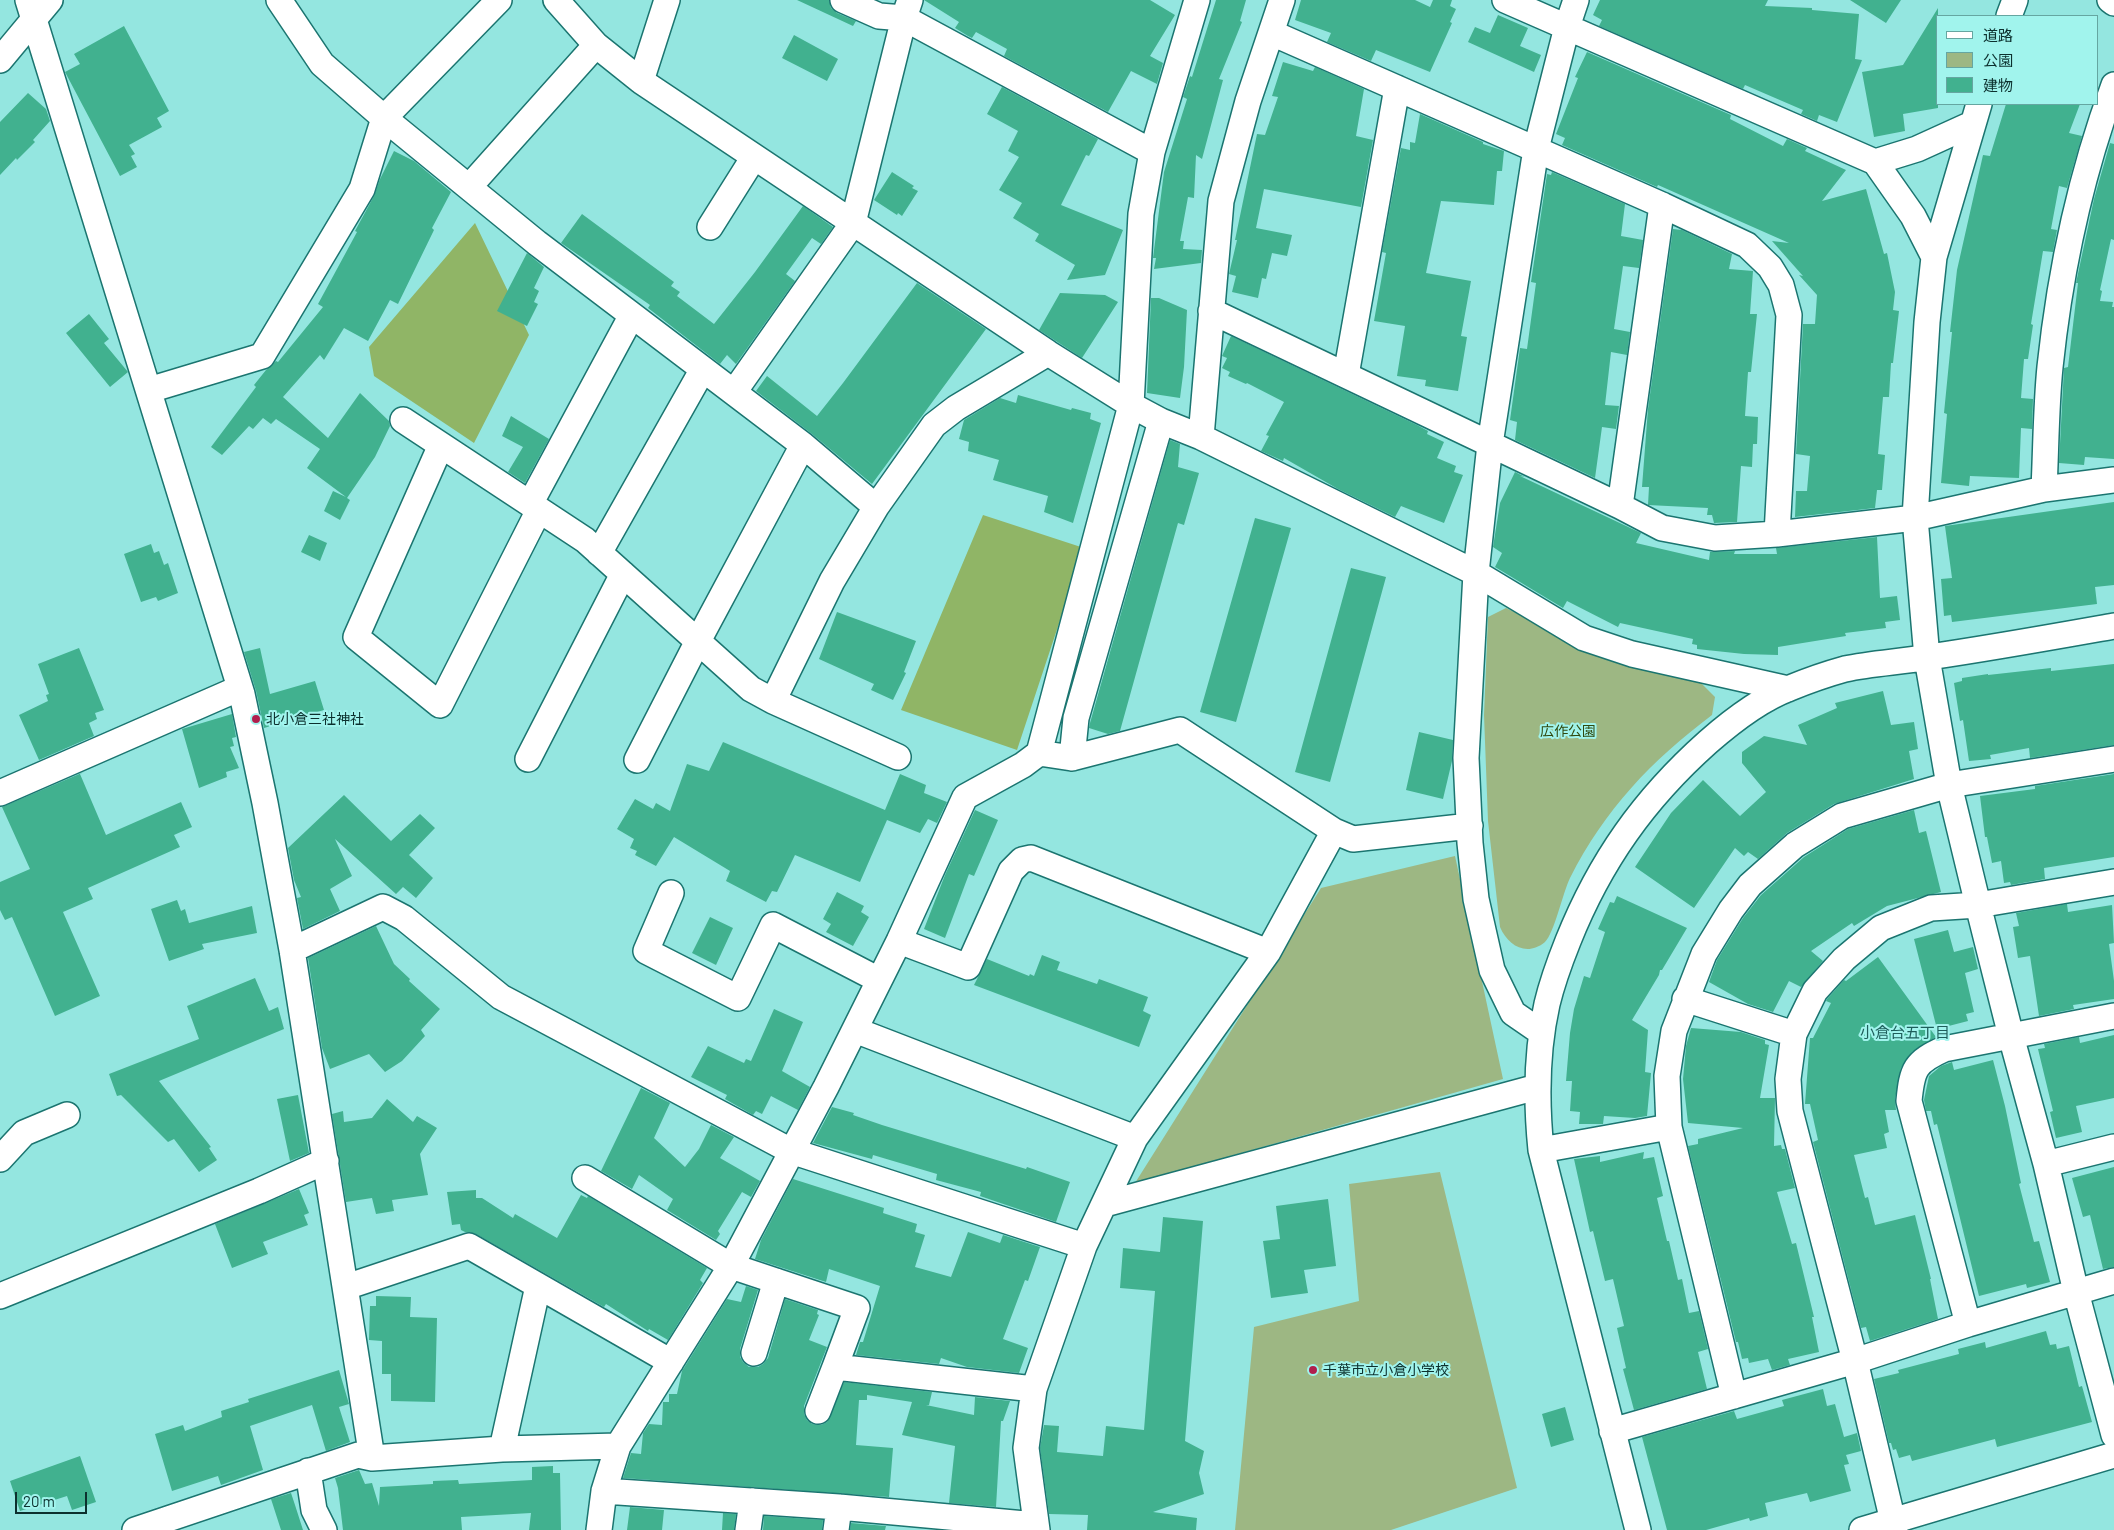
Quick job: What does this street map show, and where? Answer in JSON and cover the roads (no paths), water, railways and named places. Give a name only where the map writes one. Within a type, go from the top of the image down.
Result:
[{"type":"street","points":[[279,0],[322,64],[384,118],[537,243],[803,445],[876,507]]},
{"type":"street","points":[[149,390],[262,356],[362,188],[384,118],[498,0]]},
{"type":"street","points":[[556,0],[596,45],[641,81],[1048,354],[1131,405],[1161,421],[1201,437],[1476,573],[1584,638],[1632,654],[1788,689]]},
{"type":"street","points":[[641,81],[668,0]]},
{"type":"street","points":[[843,0],[879,16],[907,9],[1152,152]]},
{"type":"street","points":[[1201,437],[1210,310],[1221,202],[1248,101],[1282,0]]},
{"type":"street","points":[[1504,0],[1875,162],[1913,216],[1934,257]]},
{"type":"street","points":[[1542,1033],[1513,1014],[1492,970],[1476,899],[1466,758],[1476,573],[1490,444],[1536,149],[1567,27],[1576,0]]},
{"type":"street","points":[[2010,15],[2015,0]]},
{"type":"street","points":[[2110,0],[2114,3]]},
{"type":"street","points":[[599,1530],[604,1491],[618,1446],[731,1266],[855,1030],[899,941],[965,797],[1023,765],[1039,753],[1131,405],[1141,214],[1152,152],[1190,3]]},
{"type":"street","points":[[0,60],[38,6]]},
{"type":"street","points":[[38,6],[149,390],[240,688],[265,803],[292,950],[372,1458]]},
{"type":"street","points":[[734,392],[854,224],[907,9]]},
{"type":"street","points":[[1272,33],[1662,205],[1747,245],[1770,267],[1781,285],[1789,315],[1777,534]]},
{"type":"street","points":[[469,187],[596,45]]},
{"type":"street","points":[[2044,489],[2050,367],[2064,278],[2078,200],[2100,122],[2114,85]]},
{"type":"street","points":[[1346,375],[1397,88]]},
{"type":"street","points":[[1875,162],[1916,149],[1975,114]]},
{"type":"street","points":[[1975,114],[1934,257],[1927,322],[1915,518],[1927,658],[1949,785],[2011,1036],[2046,1164],[2076,1292],[2114,1435]]},
{"type":"street","points":[[710,227],[754,157]]},
{"type":"street","points":[[1620,506],[1662,205]]},
{"type":"street","points":[[1210,310],[1620,506],[1662,528],[1715,538],[1777,534],[1915,518],[2044,489],[2114,480]]},
{"type":"street","points":[[441,445],[356,637],[440,705],[534,507],[632,315]]},
{"type":"street","points":[[773,701],[832,581],[876,507],[934,425],[956,408],[1048,354]]},
{"type":"street","points":[[599,553],[703,369]]},
{"type":"street","points":[[403,420],[585,540],[751,689],[773,701],[898,757]]},
{"type":"street","points":[[1072,758],[1076,718],[1161,421]]},
{"type":"street","points":[[637,760],[803,445]]},
{"type":"street","points":[[528,759],[623,574]]},
{"type":"street","points":[[1638,1530],[1541,1150],[1537,1109],[1542,1033],[1547,1002],[1561,958],[1600,872],[1623,834],[1651,798],[1682,765],[1743,713],[1788,689],[1846,669],[1927,658],[2114,626]]},
{"type":"street","points":[[0,793],[240,688]]},
{"type":"street","points":[[1039,753],[1072,758],[1180,730],[1334,831],[1353,839],[1470,826]]},
{"type":"street","points":[[1734,1396],[1669,1127],[1667,1076],[1674,1030],[1704,954],[1731,910],[1750,885],[1795,845],[1842,816],[1949,785],[2114,759]]},
{"type":"street","points":[[604,1491],[752,1501],[837,1519],[1036,1527],[1026,1448],[1034,1388],[1084,1246],[1106,1204],[1135,1138],[1268,952],[1334,831]]},
{"type":"street","points":[[899,941],[968,968],[1010,870],[1022,860],[1031,858],[1268,952]]},
{"type":"street","points":[[1894,1525],[1855,1361],[1790,1111],[1788,1079],[1794,1034],[1815,991],[1844,959],[1881,928],[1931,908],[1978,905],[2114,882]]},
{"type":"street","points":[[671,893],[646,951],[738,998],[773,925],[879,980]]},
{"type":"street","points":[[292,950],[384,907],[404,918],[501,997],[791,1151],[1084,1246]]},
{"type":"street","points":[[1685,999],[1794,1034]]},
{"type":"street","points":[[1968,1324],[1909,1101],[1911,1078],[1924,1057],[1944,1048],[2114,1016]]},
{"type":"street","points":[[855,1030],[1135,1138]]},
{"type":"street","points":[[1106,1204],[1537,1087]]},
{"type":"street","points":[[0,1159],[24,1133],[67,1114]]},
{"type":"street","points":[[1541,1150],[1669,1127]]},
{"type":"street","points":[[2046,1164],[2114,1147]]},
{"type":"street","points":[[0,1296],[326,1162]]},
{"type":"street","points":[[585,1178],[731,1266],[857,1308],[818,1411]]},
{"type":"street","points":[[346,1287],[469,1246],[671,1362]]},
{"type":"street","points":[[754,1353],[776,1281]]},
{"type":"street","points":[[1612,1431],[1855,1361],[1968,1324],[2114,1281]]},
{"type":"street","points":[[502,1449],[538,1286]]},
{"type":"street","points":[[835,1368],[1034,1388]]},
{"type":"street","points":[[135,1530],[358,1455],[372,1458],[502,1449],[618,1446]]},
{"type":"street","points":[[1862,1530],[1894,1525],[2114,1455]]},
{"type":"street","points":[[308,1471],[314,1510],[324,1530]]},
{"type":"street","points":[[748,1530],[752,1501]]},
{"type":"place","name":"北小倉三社神社","points":[[256,719]]},
{"type":"place","name":"千葉市立小倉小学校","points":[[1313,1370]]},
{"type":"district","name":"小倉台五丁目","points":[[1905,1033]]},
{"type":"park label","name":"広作公園","points":[[1568,731]]}]
